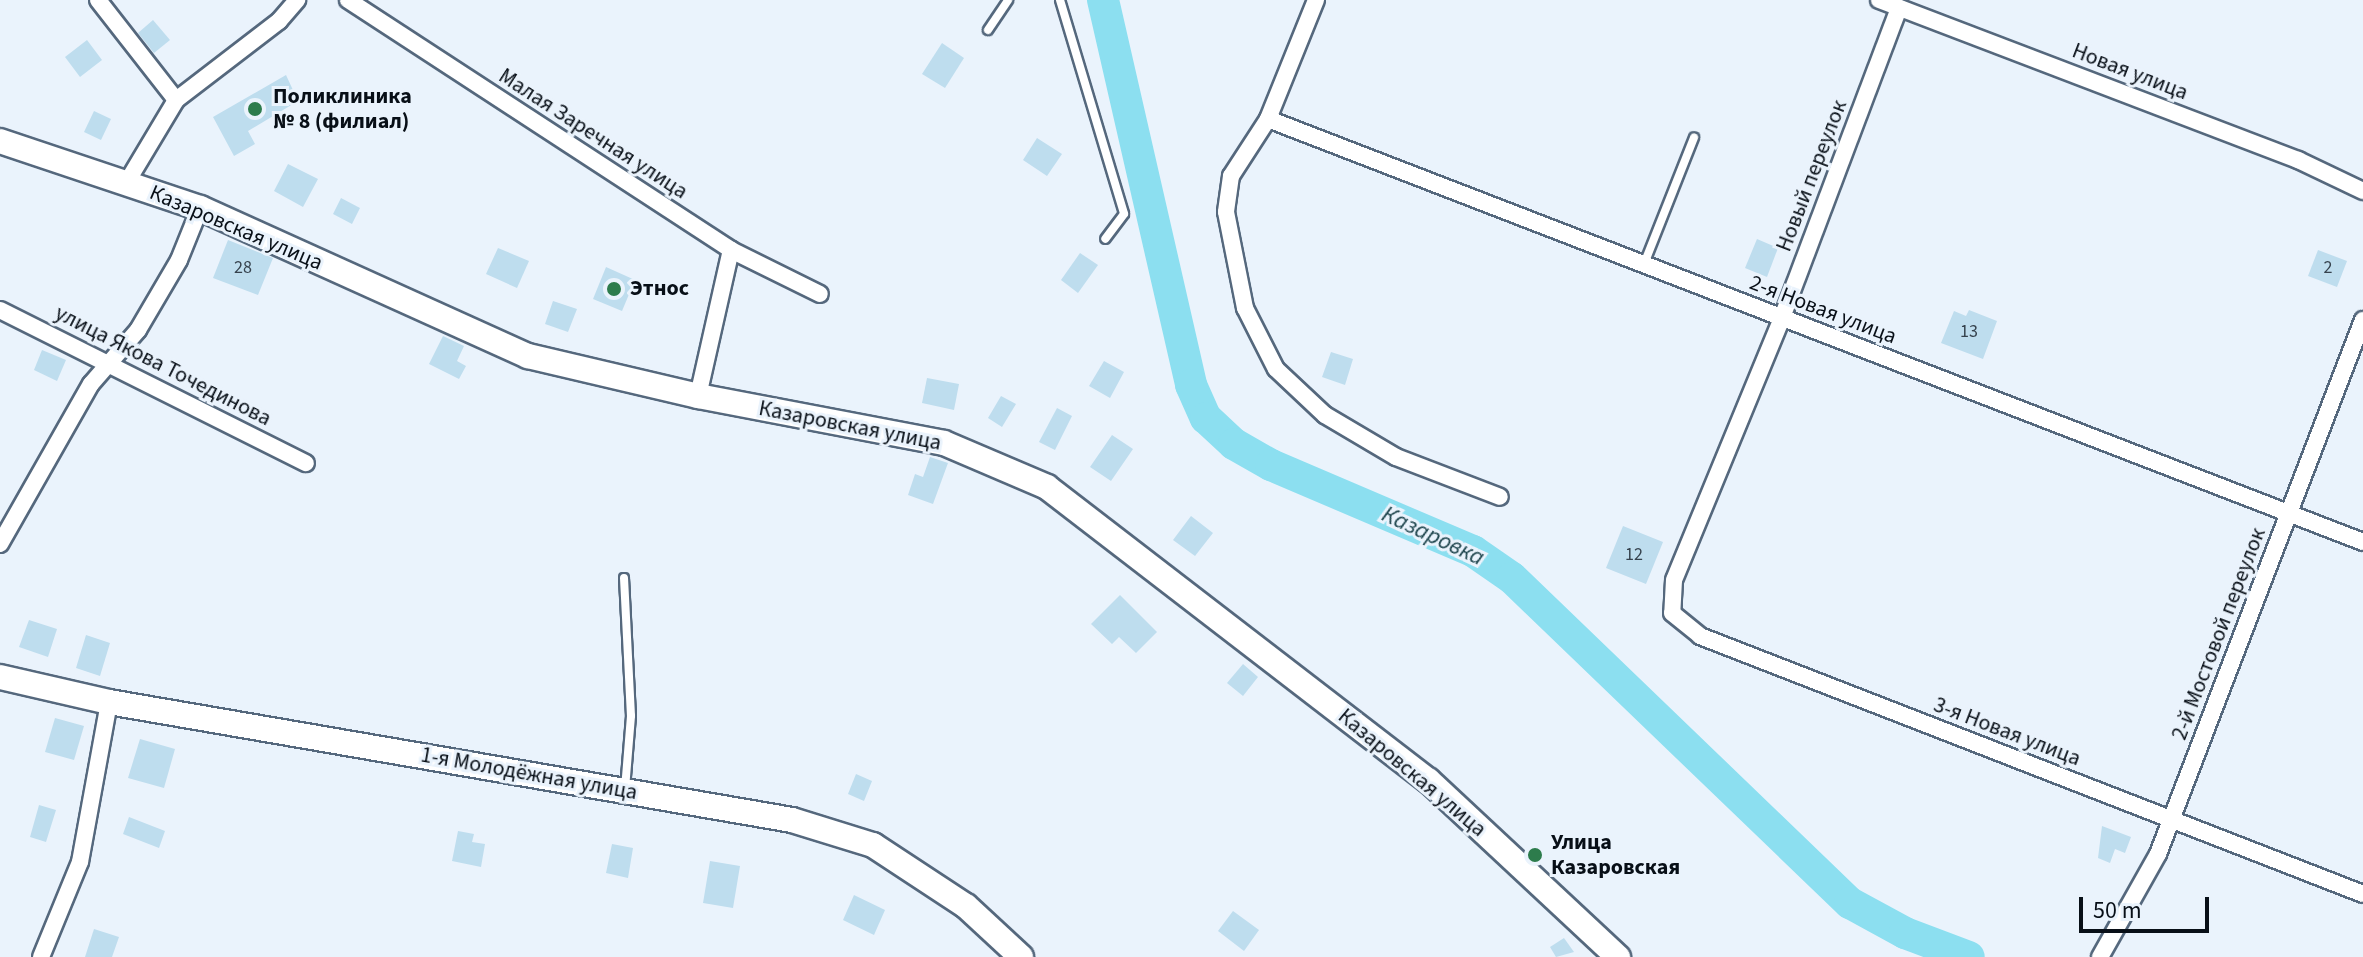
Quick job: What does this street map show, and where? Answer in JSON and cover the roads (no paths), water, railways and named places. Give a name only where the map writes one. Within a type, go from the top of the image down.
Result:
[{"type":"street","points":[[98,0],[176,100]]},
{"type":"street","points":[[127,182],[176,100],[279,21],[297,0]]},
{"type":"street","name":"Малая Заречная улица","points":[[348,0],[731,250],[820,294]]},
{"type":"street","points":[[1316,0],[1268,119],[1231,176],[1226,212],[1245,308],[1276,369],[1325,415],[1396,457],[1500,497]]},
{"type":"street","name":"Новая улица","points":[[1879,0],[2298,160],[2363,191]]},
{"type":"street","name":"Новый переулок","points":[[1674,580],[1782,318],[1899,8]]},
{"type":"street","name":"2-я Новая улица","points":[[1268,119],[2363,542]]},
{"type":"street","name":"Казаровская улица","points":[[0,141],[200,208],[528,356],[698,396],[944,443],[1047,487],[1428,780],[1618,957]]},
{"type":"street","points":[[0,544],[108,360],[138,330],[179,260],[200,208]]},
{"type":"street","points":[[698,396],[731,250]]},
{"type":"street","name":"улица Якова Точединова","points":[[0,310],[108,360],[306,463]]},
{"type":"street","name":"2-й Мостовой переулок","points":[[2100,957],[2158,854],[2363,320]]},
{"type":"street","name":"3-я Новая улица","points":[[1674,580],[1672,613],[1700,636],[2363,894]]},
{"type":"street","name":"1-я Молодёжная улица","points":[[0,677],[109,702],[792,820],[873,845],[966,906],[1021,957]]},
{"type":"street","points":[[41,957],[80,862],[109,702]]},
{"type":"lane","points":[[988,30],[1008,0]]},
{"type":"lane","points":[[1060,0],[1124,214],[1105,239]]},
{"type":"lane","points":[[1644,264],[1694,138]]},
{"type":"lane","points":[[624,578],[631,716],[624,791]]},
{"type":"waterway","name":"Казаровка","points":[[1103,0],[1191,385],[1206,418],[1234,444],[1271,465],[1473,551],[1512,578],[1850,903],[1905,933],[1969,957]]},
{"type":"place","name":"Поликлиника № 8 (филиал)","points":[[255,109]]},
{"type":"place","name":"Этнос","points":[[614,289]]},
{"type":"place","name":"Улица Казаровская","points":[[1535,855]]}]
